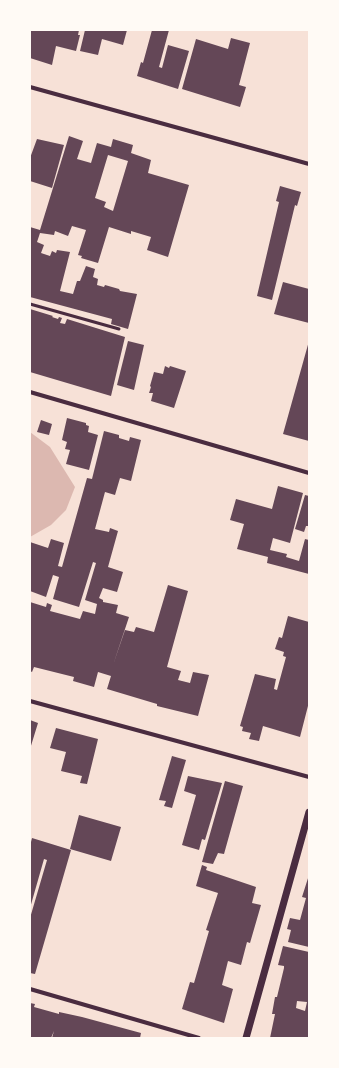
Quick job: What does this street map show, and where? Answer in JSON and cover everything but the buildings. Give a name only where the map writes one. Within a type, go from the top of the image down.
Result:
[{"type":"street","points":[[30,86],[309,164]]},
{"type":"street","points":[[30,392],[309,472]]},
{"type":"street","points":[[30,701],[309,777]]},
{"type":"street","points":[[246,1038],[309,812]]},
{"type":"street","points":[[30,989],[199,1038]]},
{"type":"lane","points":[[30,304],[119,329]]},
{"type":"shaded area","points":[[30,432],[50,447],[75,487],[66,510],[51,525],[30,537]]}]
